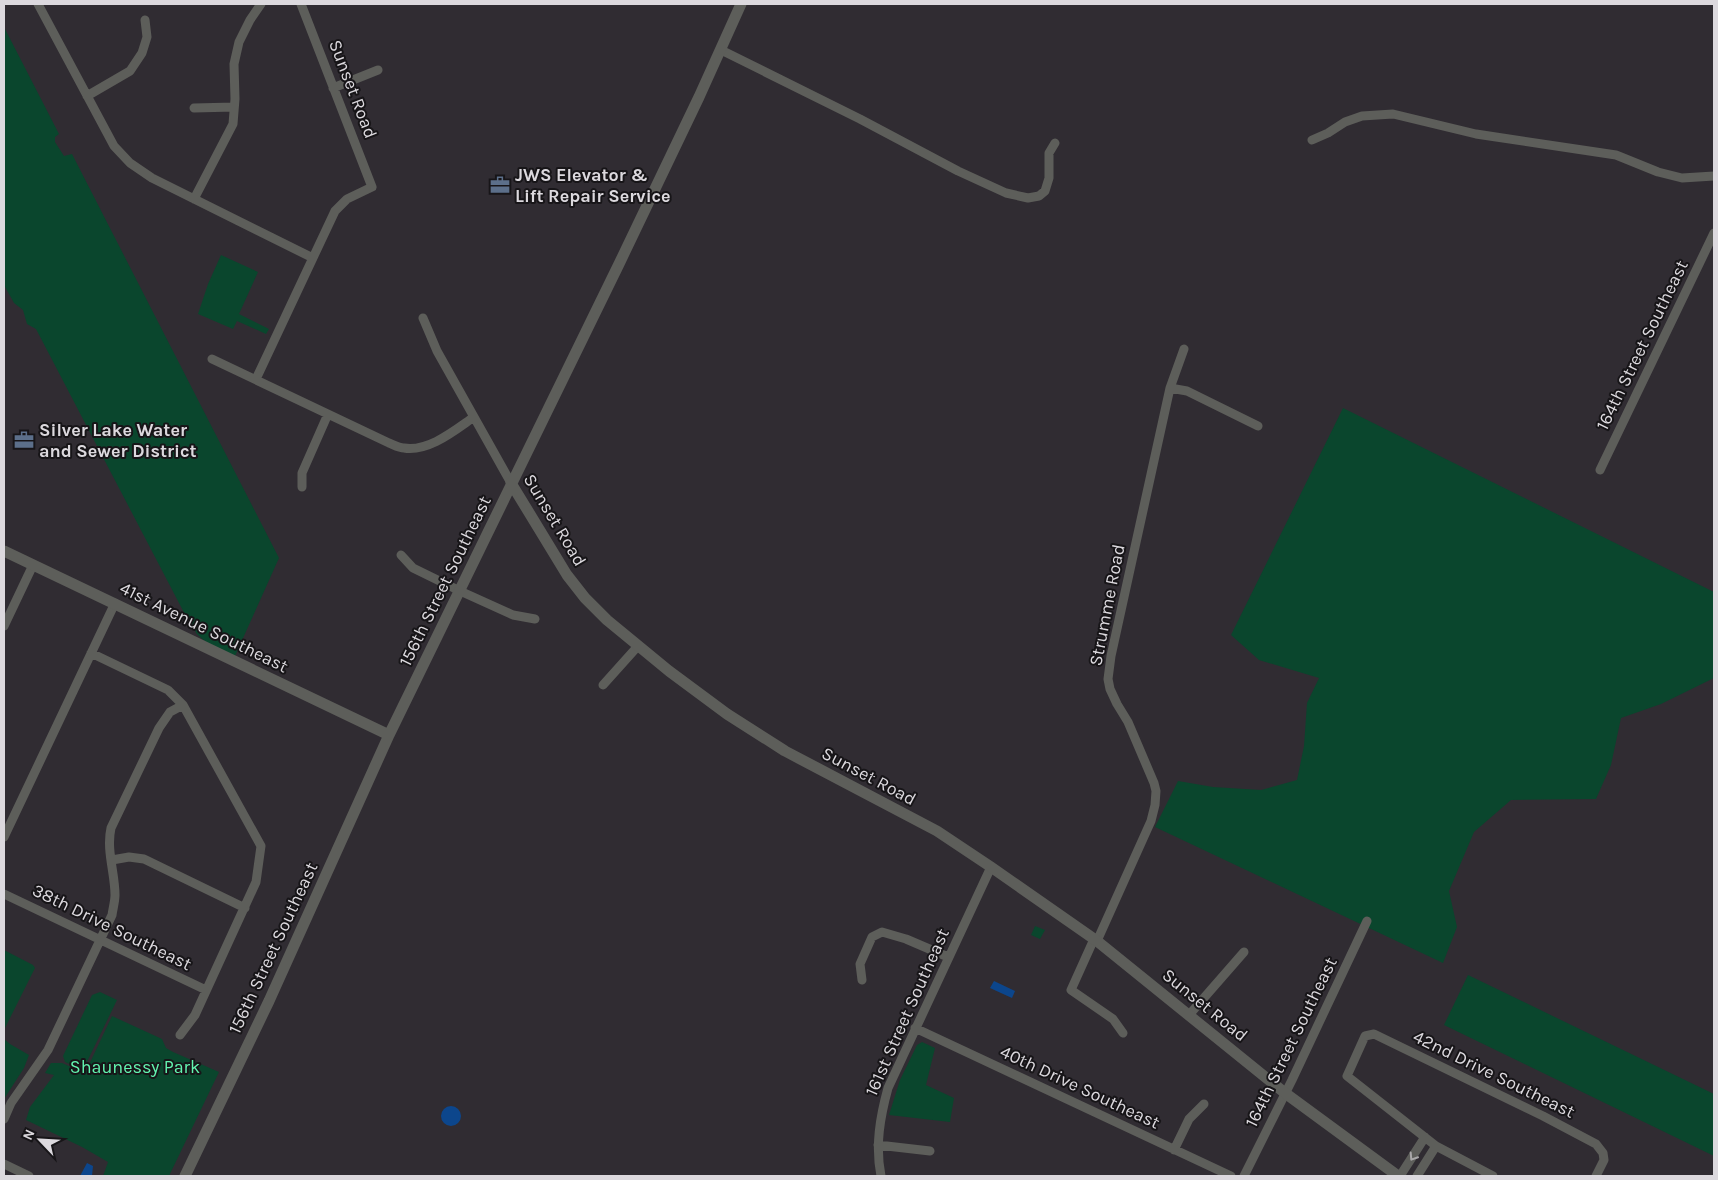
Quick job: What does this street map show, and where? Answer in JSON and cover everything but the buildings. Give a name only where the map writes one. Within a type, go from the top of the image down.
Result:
[{"type":"street","points":[[38,4],[114,146],[130,163],[152,178],[313,258],[256,379]]},
{"type":"street","points":[[194,199],[233,124],[234,64],[239,42],[250,20],[261,4]]},
{"type":"street","name":"Sunset Road","points":[[301,4],[372,187],[347,199],[335,211],[313,258]]},
{"type":"street","name":"156th Street Southeast","points":[[185,1176],[269,1001],[390,735],[511,482],[615,273],[741,4]]},
{"type":"street","points":[[86,96],[130,71],[142,52],[147,37],[145,20]]},
{"type":"street","points":[[721,50],[860,119],[958,171],[1006,193],[1028,198],[1039,196],[1045,191],[1049,178],[1049,153],[1055,143]]},
{"type":"street","points":[[333,88],[378,70]]},
{"type":"street","points":[[194,108],[234,107]]},
{"type":"street","points":[[1312,140],[1328,134],[1345,122],[1362,116],[1393,114],[1488,136],[1616,155],[1658,172],[1682,178],[1714,176]]},
{"type":"street","name":"164th Street Southeast","points":[[1600,470],[1714,233]]},
{"type":"street","name":"Sunset Road","points":[[423,318],[437,351],[511,482],[573,583],[607,620],[669,671],[727,714],[785,751],[937,831],[1096,940],[1285,1092],[1399,1176]]},
{"type":"street","name":"Strumme Road","points":[[1123,1032],[1113,1019],[1070,990],[1096,940],[1140,846],[1151,821],[1155,805],[1156,791],[1154,783],[1108,679],[1113,647],[1170,388],[1184,349]]},
{"type":"street","points":[[212,359],[405,449],[427,446],[448,436],[474,417]]},
{"type":"street","points":[[1170,388],[1187,391],[1258,426]]},
{"type":"street","points":[[302,487],[302,473],[328,414]]},
{"type":"street","name":"41st Avenue Southeast","points":[[4,551],[390,735]]},
{"type":"street","points":[[401,555],[414,568],[460,591],[513,615],[534,619]]},
{"type":"street","points":[[4,626],[7,611],[32,565]]},
{"type":"street","points":[[4,837],[115,603]]},
{"type":"street","points":[[603,685],[638,646]]},
{"type":"street","points":[[91,653],[168,690],[182,705],[262,846],[256,882],[195,1016],[180,1034]]},
{"type":"street","points":[[4,1119],[11,1103],[48,1050],[112,915],[115,896],[112,860],[108,841],[111,828],[158,728],[170,712],[182,705]]},
{"type":"street","points":[[112,860],[129,857],[144,859],[244,908]]},
{"type":"street","name":"161st Street Southeast","points":[[881,1176],[878,1146],[880,1116],[888,1088],[991,867]]},
{"type":"street","name":"38th Drive Southeast","points":[[4,894],[206,990]]},
{"type":"street","name":"164th Street Southeast","points":[[1244,1176],[1367,921]]},
{"type":"street","points":[[862,980],[860,964],[872,937],[882,932],[906,939],[948,957]]},
{"type":"street","points":[[1189,1015],[1244,952]]},
{"type":"street","name":"40th Drive Southeast","points":[[915,1028],[1231,1176]]},
{"type":"street","name":"42nd Drive Southeast","points":[[1425,1137],[1347,1076],[1365,1036],[1374,1034],[1543,1116],[1596,1144],[1603,1154],[1604,1160],[1596,1176]]},
{"type":"street","points":[[1174,1150],[1189,1119],[1204,1104]]},
{"type":"street","points":[[1399,1176],[1425,1137],[1436,1146],[1492,1176]]},
{"type":"street","points":[[878,1146],[930,1151]]},
{"type":"street","points":[[1417,1176],[1436,1146]]},
{"type":"street","points":[[4,1164],[29,1176]]},
{"type":"green space","points":[[4,27],[59,134],[55,137],[55,142],[64,156],[72,154],[279,558],[235,656],[206,642],[191,626],[36,329],[27,324],[23,310],[14,303],[4,285]]},
{"type":"green space","points":[[221,255],[258,272],[239,314],[269,329],[266,334],[237,321],[233,329],[198,314],[208,284]]},
{"type":"green space","points":[[1343,408],[1714,592],[1714,678],[1661,704],[1621,718],[1611,765],[1596,799],[1511,800],[1474,832],[1449,891],[1457,927],[1443,963],[1155,827],[1178,781],[1213,787],[1261,790],[1297,780],[1304,746],[1307,703],[1319,678],[1259,660],[1231,635]]},
{"type":"green space","points":[[1035,926],[1045,930],[1040,939],[1031,935]]},
{"type":"green space","points":[[4,950],[33,965],[35,968],[4,1030]]},
{"type":"green space","points":[[1468,975],[1714,1094],[1714,1156],[1444,1025]]},
{"type":"green space","points":[[100,992],[117,1000],[83,1070],[65,1062],[63,1056],[92,995]]},
{"type":"green space","name":"Shaunessy Park","points":[[112,1016],[162,1039],[166,1048],[173,1052],[219,1072],[169,1176],[103,1176],[108,1162],[26,1120],[30,1107],[54,1075],[45,1073],[51,1063],[62,1063],[85,1073]]},
{"type":"green space","points":[[4,1039],[29,1055],[24,1068],[4,1099]]},
{"type":"green space","points":[[922,1042],[935,1048],[926,1085],[954,1098],[950,1122],[889,1115],[900,1080],[917,1045]]},
{"type":"water","points":[[994,981],[1015,991],[1012,998],[990,988]]},
{"type":"water","points":[[451,1106],[458,1109],[461,1116],[458,1123],[451,1126],[444,1123],[441,1116],[444,1109]]},
{"type":"water","points":[[87,1163],[93,1166],[92,1176],[80,1176]]},
{"type":"place","name":"JWS Elevator & Lift Repair Service","points":[[500,185]]},
{"type":"place","name":"Silver Lake Water and Sewer District","points":[[24,440]]}]
